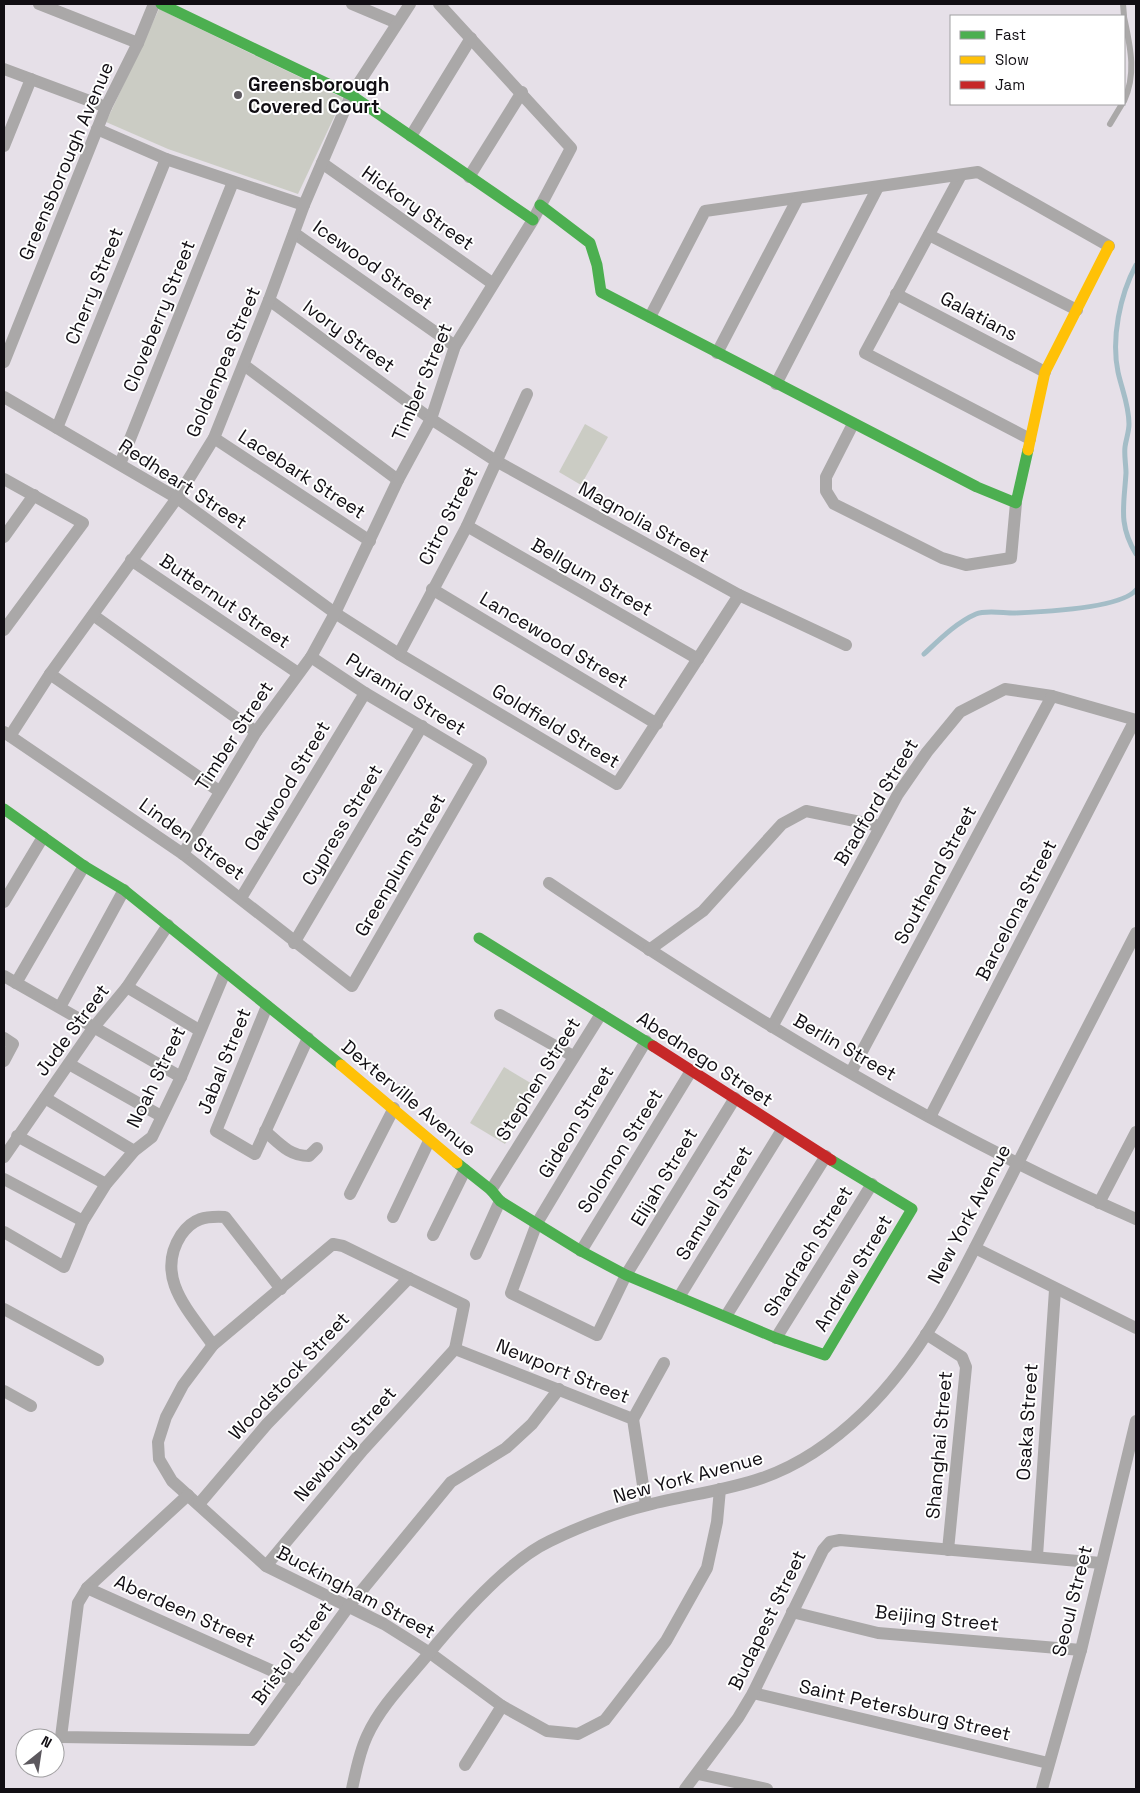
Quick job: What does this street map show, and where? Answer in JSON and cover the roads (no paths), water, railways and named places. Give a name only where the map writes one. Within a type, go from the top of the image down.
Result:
[{"type":"street","points":[[39,4],[66,8],[138,43]]},
{"type":"street","name":"Greensborough Avenue","points":[[4,362],[106,107],[138,43],[154,4]]},
{"type":"street","points":[[161,4],[351,95],[533,220]]},
{"type":"street","points":[[352,4],[397,23]]},
{"type":"street","name":"Goldenpea Street","points":[[7,734],[177,498],[214,438],[244,365],[304,205],[351,95],[410,4]]},
{"type":"street","name":"Timber Street","points":[[184,854],[219,791],[256,732],[311,657],[335,613],[398,480],[431,419],[455,346],[492,283],[533,220],[571,148],[522,92],[439,4]]},
{"type":"street","points":[[411,136],[471,38]]},
{"type":"street","points":[[4,68],[106,107]]},
{"type":"street","points":[[4,146],[31,79]]},
{"type":"street","points":[[469,177],[522,92]]},
{"type":"street","points":[[97,129],[166,159],[304,205]]},
{"type":"street","name":"Cherry Street","points":[[57,428],[166,159]]},
{"type":"street","name":"Hickory Street","points":[[322,163],[492,283]]},
{"type":"street","points":[[650,318],[705,211],[978,172],[1109,246],[1045,372],[1016,503],[1011,558],[966,565],[942,558],[834,504],[826,491],[826,477],[854,424]]},
{"type":"street","points":[[960,175],[865,353],[1030,439]]},
{"type":"street","name":"Cloveberry Street","points":[[120,464],[233,182]]},
{"type":"street","points":[[776,384],[878,187]]},
{"type":"street","points":[[717,352],[798,198]]},
{"type":"street","points":[[540,205],[590,243],[597,265],[601,292],[977,488],[1016,503]]},
{"type":"street","name":"Icewood Street","points":[[294,233],[455,346]]},
{"type":"street","points":[[928,235],[1077,310]]},
{"type":"street","name":"Galatians","points":[[896,294],[1045,372]]},
{"type":"street","name":"Ivory Street","points":[[269,300],[431,419]]},
{"type":"street","points":[[244,365],[398,480]]},
{"type":"street","name":"Citro Street","points":[[399,654],[467,526],[526,394]]},
{"type":"street","name":"Redheart Street","points":[[4,397],[177,498],[335,613]]},
{"type":"street","name":"Magnolia Street","points":[[431,419],[496,461],[739,595],[846,645]]},
{"type":"street","name":"Lacebark Street","points":[[214,438],[370,541]]},
{"type":"street","points":[[4,479],[83,523],[4,630]]},
{"type":"street","points":[[4,537],[34,496]]},
{"type":"street","name":"Bellgum Street","points":[[467,526],[698,660]]},
{"type":"street","name":"Butternut Street","points":[[132,560],[298,673]]},
{"type":"street","name":"Lancewood Street","points":[[432,589],[657,724]]},
{"type":"street","name":"Goldfield Street","points":[[335,613],[399,654],[617,784],[739,595]]},
{"type":"street","points":[[93,615],[256,732]]},
{"type":"street","name":"Pyramid Street","points":[[311,657],[365,693],[481,762]]},
{"type":"street","points":[[50,674],[219,791]]},
{"type":"street","name":"Bradford Street","points":[[772,1027],[880,826],[927,752],[960,712],[1005,688],[1052,696],[1136,720]]},
{"type":"street","name":"Oakwood Street","points":[[241,898],[365,693]]},
{"type":"street","name":"Southend Street","points":[[851,1072],[1052,696]]},
{"type":"street","name":"Barcelona Street","points":[[930,1117],[1136,720]]},
{"type":"street","name":"Cypress Street","points":[[294,943],[422,726]]},
{"type":"street","name":"Linden Street","points":[[7,734],[184,854],[241,898],[294,943],[352,986]]},
{"type":"street","name":"Greenplum Street","points":[[352,986],[481,762]]},
{"type":"street","name":"Dexterville Avenue","points":[[4,809],[84,866],[124,890],[168,924],[394,1108],[429,1140],[491,1190],[500,1201],[581,1251],[626,1275],[776,1338],[825,1355]]},
{"type":"street","points":[[649,950],[703,911],[782,824],[806,811],[880,826]]},
{"type":"street","points":[[4,902],[43,837]]},
{"type":"street","points":[[16,982],[84,866]]},
{"type":"street","name":"Berlin Street","points":[[549,882],[649,950],[772,1027],[1017,1165],[1136,1219]]},
{"type":"street","points":[[60,1008],[124,890]]},
{"type":"street","name":"Jude Street","points":[[4,1157],[94,1027],[127,987],[168,924]]},
{"type":"street","name":"New York Avenue","points":[[352,1789],[367,1736],[383,1709],[430,1652],[510,1569],[546,1542],[580,1528],[646,1505],[763,1478],[800,1461],[833,1439],[863,1413],[898,1376],[926,1334],[974,1248],[1136,933]]},
{"type":"street","name":"Abednego Street","points":[[479,938],[646,1041],[782,1130],[912,1209]]},
{"type":"street","name":"Noah Street","points":[[4,1232],[64,1267],[83,1221],[106,1184],[134,1151],[152,1137],[225,972]]},
{"type":"street","points":[[4,976],[180,1077]]},
{"type":"street","points":[[127,987],[199,1030]]},
{"type":"street","name":"Jabal Street","points":[[265,1131],[255,1154],[216,1131],[267,1006]]},
{"type":"street","name":"Stephen Street","points":[[491,1190],[601,1014]]},
{"type":"street","points":[[500,1015],[573,1056]]},
{"type":"street","points":[[308,1038],[284,1094],[265,1131],[290,1153],[299,1156],[309,1156],[317,1148]]},
{"type":"street","points":[[4,1061],[8,1041]]},
{"type":"street","name":"Gideon Street","points":[[626,1275],[597,1335],[511,1293],[537,1223],[646,1041]]},
{"type":"street","points":[[69,1064],[161,1116]]},
{"type":"street","name":"Solomon Street","points":[[581,1251],[691,1071]]},
{"type":"street","points":[[45,1098],[134,1151]]},
{"type":"street","name":"Elijah Street","points":[[626,1275],[735,1098]]},
{"type":"street","points":[[350,1194],[394,1108]]},
{"type":"street","name":"Samuel Street","points":[[679,1297],[782,1130]]},
{"type":"street","points":[[1099,1203],[1136,1132]]},
{"type":"street","points":[[17,1136],[106,1184]]},
{"type":"street","points":[[393,1217],[429,1140]]},
{"type":"street","points":[[726,1316],[826,1156]]},
{"type":"street","points":[[433,1235],[465,1170]]},
{"type":"street","points":[[4,1179],[83,1221]]},
{"type":"street","name":"Shadrach Street","points":[[776,1338],[872,1184]]},
{"type":"street","points":[[476,1254],[500,1201]]},
{"type":"street","name":"Andrew Street","points":[[825,1355],[912,1209]]},
{"type":"street","points":[[213,1345],[178,1295],[170,1272],[173,1248],[187,1227],[205,1216],[224,1217],[281,1288]]},
{"type":"street","name":"Buckingham Street","points":[[409,1278],[342,1246],[333,1244],[213,1345],[174,1401],[166,1417],[158,1442],[159,1459],[172,1480],[266,1566],[384,1624],[430,1652],[502,1706],[547,1731],[578,1734],[606,1720],[666,1641],[707,1568],[717,1522],[720,1489]]},
{"type":"street","points":[[974,1248],[1055,1290],[1136,1328]]},
{"type":"street","points":[[409,1278],[464,1305],[454,1349]]},
{"type":"street","name":"Woodstock Street","points":[[199,1504],[267,1424],[409,1278]]},
{"type":"street","name":"Osaka Street","points":[[1037,1556],[1055,1290]]},
{"type":"street","points":[[4,1309],[98,1360]]},
{"type":"street","name":"Shanghai Street","points":[[926,1334],[962,1357],[966,1367],[948,1550]]},
{"type":"street","name":"Newport Street","points":[[454,1349],[559,1388],[632,1419],[646,1505]]},
{"type":"street","name":"Newbury Street","points":[[266,1566],[363,1450],[454,1349]]},
{"type":"street","points":[[632,1419],[664,1363]]},
{"type":"street","name":"Bristol Street","points":[[87,1588],[78,1603],[60,1737],[252,1740],[349,1606],[451,1482],[506,1448],[532,1424],[559,1388]]},
{"type":"street","points":[[4,1391],[31,1406]]},
{"type":"street","name":"Seoul Street","points":[[1042,1789],[1081,1650],[1136,1421]]},
{"type":"street","points":[[87,1588],[188,1495]]},
{"type":"street","name":"Budapest Street","points":[[685,1789],[698,1774],[753,1694],[823,1550],[830,1542],[840,1540],[1101,1563]]},
{"type":"street","name":"Aberdeen Street","points":[[87,1588],[295,1681]]},
{"type":"street","name":"Beijing Street","points":[[792,1612],[878,1633],[1081,1650]]},
{"type":"street","name":"Saint Petersburg Street","points":[[753,1694],[1048,1763]]},
{"type":"street","points":[[465,1765],[502,1706]]},
{"type":"street","points":[[698,1774],[767,1789]]},
{"type":"lane","points":[[1125,24],[1132,79],[1125,97]]},
{"type":"lane","points":[[1110,124],[1121,105]]},
{"type":"waterway","points":[[1136,265],[1121,303],[1116,331],[1116,359],[1129,417],[1125,450],[1124,524],[1136,554]]},
{"type":"waterway","points":[[924,654],[955,626],[976,614],[989,612],[1026,613],[1078,608],[1114,601],[1136,590]]},
{"type":"place","name":"Greensborough Covered Court","points":[[238,95]]}]
